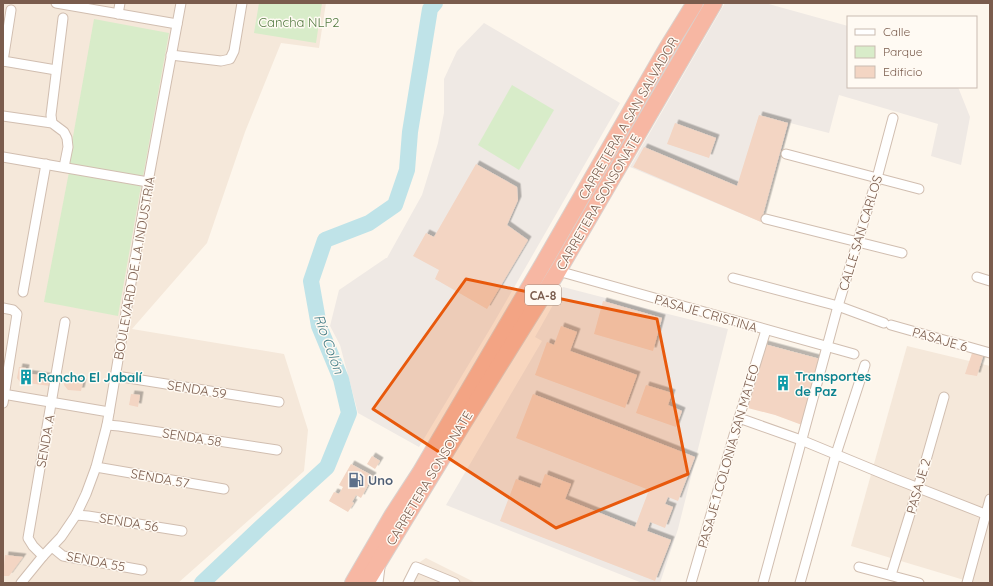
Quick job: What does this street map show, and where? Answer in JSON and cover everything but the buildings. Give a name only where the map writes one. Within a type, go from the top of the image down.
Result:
[{"type":"highway","name":"CARRETERA A SAN SALVADOR","points":[[353,583],[392,516],[424,467],[544,264],[694,3]]},
{"type":"highway","name":"CARRETERA SONSONATE","points":[[366,583],[558,271],[714,3]]},
{"type":"street","points":[[56,3],[72,4],[118,14],[177,24]]},
{"type":"street","points":[[118,14],[120,3]]},
{"type":"street","name":"BOULEVARD DE LA INDUSTRIA","points":[[22,583],[43,556],[61,537],[76,515],[96,467],[107,425],[116,376],[148,182],[181,3]]},
{"type":"street","points":[[171,55],[221,61],[230,59],[234,51],[242,3]]},
{"type":"street","points":[[11,10],[3,61],[56,70]]},
{"type":"street","points":[[52,123],[51,115],[63,18]]},
{"type":"street","points":[[3,116],[52,123],[64,132],[67,138],[68,146],[64,168]]},
{"type":"street","name":"CALLE SAN CARLOS","points":[[763,583],[838,306],[858,242],[893,118]]},
{"type":"street","points":[[786,154],[918,189]]},
{"type":"street","points":[[3,157],[148,182]]},
{"type":"street","points":[[23,292],[46,164]]},
{"type":"street","points":[[766,219],[902,253]]},
{"type":"street","name":"PASAJE CRISTINA","points":[[558,271],[854,354]]},
{"type":"street","name":"PASAJE 6","points":[[733,278],[838,306],[888,324],[990,353]]},
{"type":"street","points":[[978,278],[990,281]]},
{"type":"street","points":[[3,308],[13,310],[17,314],[4,397],[51,402],[109,412]]},
{"type":"street","name":"SENDA A","points":[[43,556],[33,546],[28,538],[65,322]]},
{"type":"street","name":"PASAJE 1 COLONIA SAN MATEO","points":[[691,583],[766,330]]},
{"type":"street","points":[[800,583],[836,454],[865,365]]},
{"type":"street","name":"SENDA 59","points":[[116,376],[279,402]]},
{"type":"street","name":"PASAJE 2","points":[[891,576],[944,397]]},
{"type":"street","points":[[739,418],[801,440],[988,515]]},
{"type":"street","name":"SENDA 58","points":[[107,425],[277,450]]},
{"type":"street","name":"SENDA 57","points":[[96,467],[224,489]]},
{"type":"street","points":[[967,583],[988,515],[990,500]]},
{"type":"street","name":"SENDA 56","points":[[76,515],[182,531]]},
{"type":"street","name":"SENDA 55","points":[[52,547],[63,556],[142,570]]},
{"type":"street","points":[[378,583],[381,558]]},
{"type":"street","points":[[408,583],[416,567],[444,581],[454,583]]},
{"type":"street","points":[[859,567],[919,583]]},
{"type":"highlighted area","points":[[466,279],[657,319],[688,474],[556,528],[373,409]]},
{"type":"shaded area","points":[[3,3],[326,3],[319,48],[281,43],[245,132],[207,243],[132,329],[284,354],[308,430],[304,471],[178,583],[3,583]]},
{"type":"shaded area","points":[[725,3],[765,3],[847,26],[847,88],[958,88],[970,117],[961,165],[931,156],[938,124],[839,95],[829,133],[790,123],[761,222],[630,167]]},
{"type":"shaded area","points":[[484,23],[620,103],[493,324],[419,447],[358,413],[340,345],[330,326],[339,290],[387,258],[422,195],[438,143],[444,113],[444,79],[457,51]]},
{"type":"shaded area","points":[[563,287],[728,329],[678,529],[660,583],[642,583],[446,505],[542,341],[535,337]]},
{"type":"shaded area","points":[[907,346],[990,366],[990,583],[974,583],[851,546]]},
{"type":"shaded area","points":[[426,558],[476,583],[406,583],[417,564]]},
{"type":"green space","name":"Cancha NLP2","points":[[259,3],[322,3],[316,43],[254,33]]},
{"type":"green space","points":[[94,19],[169,33],[142,182],[67,170]]},
{"type":"green space","points":[[512,85],[554,110],[519,170],[478,145]]},
{"type":"green space","points":[[69,172],[141,186],[118,316],[44,302]]},
{"type":"waterway","name":"Río Colón","points":[[202,583],[327,467],[349,413],[341,379],[319,326],[311,281],[325,240],[369,223],[395,205],[407,170],[410,132],[430,9],[435,3]]},
{"type":"place","name":"Rancho El Jabalí","points":[[26,377]]},
{"type":"place","name":"Transportes de Paz","points":[[783,383]]},
{"type":"place","name":"Uno","points":[[356,480]]}]
